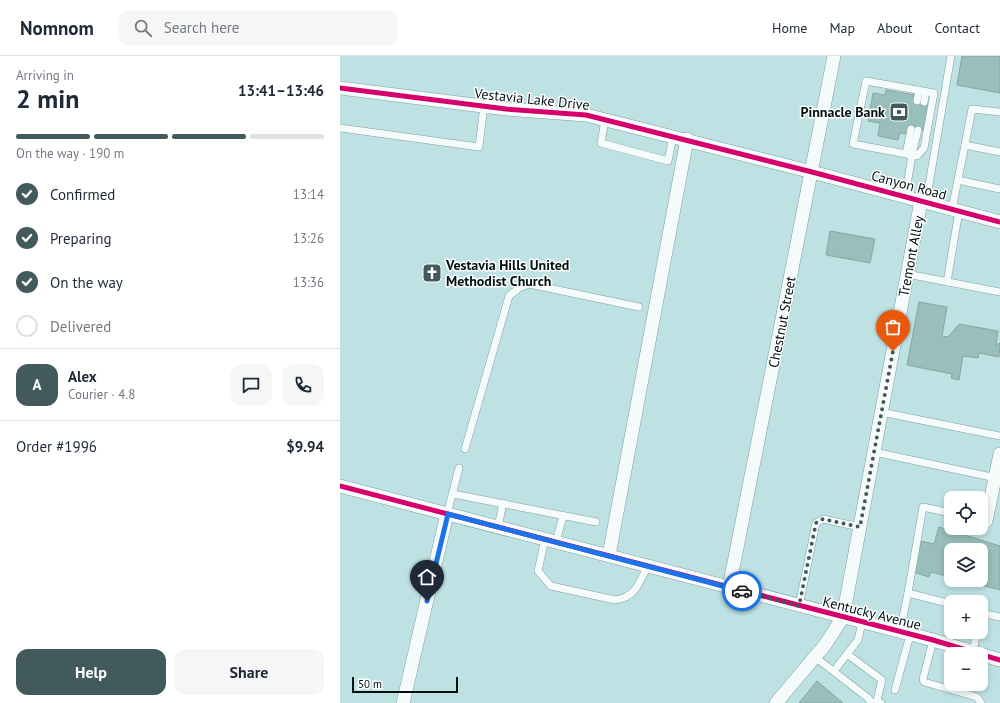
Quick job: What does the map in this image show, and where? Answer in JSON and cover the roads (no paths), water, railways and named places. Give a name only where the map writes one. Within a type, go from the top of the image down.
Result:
[{"type":"street","name":"Chestnut Street","points":[[729,588],[834,56]]},
{"type":"street","name":"Vestavia Lake Drive","points":[[340,88],[484,106],[586,115],[687,139],[812,172]]},
{"type":"street","points":[[608,555],[687,139]]},
{"type":"street","name":"Canyon Road","points":[[812,172],[1000,222]]},
{"type":"street","name":"Tremont Alley","points":[[843,617],[908,274],[924,202]]},
{"type":"street","points":[[988,504],[996,478],[1000,456]]},
{"type":"street","name":"Kentucky Avenue","points":[[340,486],[956,647]]},
{"type":"street","points":[[404,703],[448,514]]},
{"type":"street","points":[[778,702],[825,645],[843,617]]},
{"type":"street","name":"Kentucky Avenue","points":[[988,656],[1000,660]]},
{"type":"lane","name":"Tremont Alley","points":[[924,202],[951,56]]},
{"type":"lane","points":[[866,81],[922,91],[934,93],[924,148],[917,156],[853,144],[866,81]]},
{"type":"lane","points":[[920,101],[922,91]]},
{"type":"lane","points":[[340,128],[479,147],[484,106]]},
{"type":"lane","points":[[947,282],[956,210],[958,180],[972,109],[987,109],[1000,112]]},
{"type":"lane","points":[[605,120],[601,143],[668,161],[673,136]]},
{"type":"lane","points":[[905,197],[909,155],[914,130]]},
{"type":"lane","points":[[965,145],[1000,152]]},
{"type":"lane","points":[[958,180],[1000,189]]},
{"type":"lane","points":[[908,274],[1000,292]]},
{"type":"lane","points":[[465,449],[509,296],[519,288],[529,284],[639,307]]},
{"type":"lane","points":[[882,412],[1000,436]]},
{"type":"lane","points":[[874,452],[996,478]]},
{"type":"lane","points":[[448,514],[459,468]]},
{"type":"lane","points":[[453,494],[596,522]]},
{"type":"lane","points":[[498,527],[503,503]]},
{"type":"lane","points":[[895,690],[905,633],[908,593],[923,507],[944,512]]},
{"type":"lane","points":[[563,516],[538,571],[551,586],[615,600],[624,599],[634,592],[648,566]]},
{"type":"lane","points":[[799,606],[816,523],[823,519],[860,527]]},
{"type":"lane","points":[[908,593],[944,602]]},
{"type":"lane","points":[[988,614],[1000,617]]},
{"type":"lane","points":[[834,671],[858,640],[862,622]]},
{"type":"lane","points":[[932,640],[923,679],[924,682],[976,697],[981,703]]},
{"type":"lane","points":[[847,654],[882,680],[877,700],[880,703]]},
{"type":"lane","points":[[815,657],[872,703]]},
{"type":"place","name":"Pinnacle Bank","points":[[899,112]]},
{"type":"place","name":"Vestavia Hills United Methodist Church","points":[[432,273]]}]
